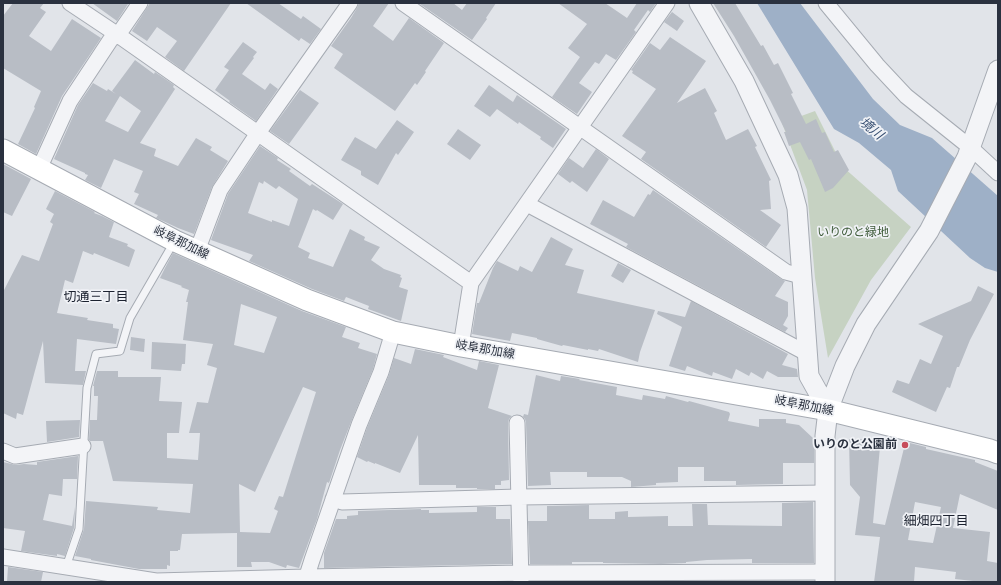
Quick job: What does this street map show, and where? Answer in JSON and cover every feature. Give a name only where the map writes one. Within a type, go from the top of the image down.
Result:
[{"type":"main road","name":"岐阜那加線","points":[[3,150],[175,241],[307,300],[393,332],[461,346],[828,410],[998,453]]},
{"type":"street","points":[[70,3],[118,35],[471,283]]},
{"type":"street","points":[[39,169],[70,101],[111,40],[118,35],[140,3]]},
{"type":"street","points":[[197,251],[220,190],[258,133],[350,3]]},
{"type":"street","points":[[403,3],[786,272],[801,276]]},
{"type":"street","points":[[461,346],[471,283],[667,3]]},
{"type":"street","points":[[699,3],[744,81],[788,175],[797,208],[809,376],[828,410]]},
{"type":"street","points":[[826,3],[877,65],[906,96],[969,153],[998,173]]},
{"type":"street","points":[[3,557],[156,581],[825,577],[825,436],[828,410],[845,366],[866,324],[929,231],[969,153],[998,70]]},
{"type":"street","points":[[527,204],[808,354]]},
{"type":"street","points":[[306,579],[359,425],[381,372],[393,332]]},
{"type":"street","points":[[517,423],[521,578]]},
{"type":"street","points":[[3,452],[15,456],[83,446]]},
{"type":"street","points":[[334,499],[342,502],[519,497],[825,493]]},
{"type":"lane","points":[[66,568],[79,529],[87,388],[96,354],[120,351],[130,318],[175,241]]},
{"type":"green space","name":"いりのと緑地","points":[[815,111],[843,167],[911,227],[871,280],[828,358],[815,278],[807,190],[782,123]]},
{"type":"water","name":"境川","points":[[757,3],[800,3],[873,99],[900,125],[932,138],[998,196],[998,272],[985,268],[970,258],[898,191],[891,170],[859,143],[834,129]]},
{"type":"building","points":[[13,3],[44,3],[40,8],[46,12],[29,36],[51,51],[72,19],[101,38],[62,96],[36,154],[18,144],[35,108],[34,107],[41,91],[3,68],[3,16]]},
{"type":"building","points":[[92,3],[127,3],[128,4],[117,21]]},
{"type":"building","points":[[150,3],[231,3],[184,71],[165,57],[177,41],[157,27],[147,41],[132,31]]},
{"type":"building","points":[[246,3],[278,3],[301,19],[303,16],[321,29],[310,44],[301,38],[299,41]]},
{"type":"building","points":[[359,3],[389,3],[373,26],[393,41],[409,18],[444,43],[417,85],[415,83],[395,111],[334,68],[343,54],[331,46],[351,18]]},
{"type":"building","points":[[420,3],[453,3],[462,10],[467,3],[496,3],[472,40]]},
{"type":"building","points":[[558,3],[605,3],[627,18],[637,3],[656,3],[650,12],[648,10],[634,30],[636,32],[616,60],[606,54],[599,64],[595,62],[579,83],[592,92],[577,114],[552,97],[580,57],[568,48],[587,24]]},
{"type":"building","points":[[713,3],[735,3],[761,46],[763,45],[774,65],[778,63],[806,124],[816,119],[822,133],[825,132],[834,152],[838,150],[849,170],[833,188],[825,192],[811,159],[809,160],[800,142],[789,146],[784,132],[786,132],[770,100],[734,36]]},
{"type":"building","points":[[672,12],[684,21],[677,31],[664,22]]},
{"type":"building","points":[[670,37],[706,61],[677,103],[705,88],[717,111],[714,113],[726,140],[748,129],[757,146],[755,147],[771,180],[769,181],[771,209],[760,210],[781,225],[766,247],[641,159],[646,152],[622,136],[656,89],[632,73],[633,71],[631,70],[650,43],[660,50]]},
{"type":"building","points":[[243,42],[257,52],[242,74],[265,90],[270,83],[278,89],[256,121],[215,90],[229,70],[224,67]]},
{"type":"building","points":[[135,60],[154,74],[155,72],[174,85],[173,87],[175,89],[140,143],[156,149],[154,156],[178,166],[196,138],[212,147],[210,150],[228,161],[212,187],[194,234],[156,218],[158,215],[134,204],[139,194],[134,192],[143,171],[114,159],[101,188],[85,180],[88,175],[85,173],[54,159],[78,105],[93,83],[116,94],[112,91]],"holes":[[[120,96],[141,111],[128,132],[105,121]]]},
{"type":"building","points":[[489,85],[513,102],[517,95],[566,129],[553,148],[540,139],[541,137],[519,122],[518,124],[497,109],[490,117],[474,106]]},
{"type":"building","points":[[300,90],[319,103],[289,144],[270,131]]},
{"type":"building","points":[[397,120],[414,132],[398,155],[396,153],[378,185],[361,175],[361,171],[341,160],[355,137],[376,149]]},
{"type":"building","points":[[458,129],[481,145],[470,160],[447,144]]},
{"type":"building","points":[[260,146],[278,158],[277,160],[291,169],[289,171],[310,186],[312,184],[343,204],[333,220],[313,209],[298,247],[310,253],[308,258],[333,267],[350,229],[365,237],[364,240],[380,247],[371,260],[384,269],[401,275],[400,277],[402,278],[399,287],[408,290],[401,321],[368,309],[369,306],[346,297],[344,301],[312,289],[249,261],[253,255],[211,240],[228,194]],"holes":[[[264,181],[276,189],[279,186],[298,199],[289,226],[272,220],[272,222],[248,213],[259,182],[263,184]]]},
{"type":"building","points":[[596,149],[609,159],[587,192],[572,181],[570,183],[558,174],[569,158],[583,168]]},
{"type":"building","points":[[3,164],[31,179],[12,216],[3,212]]},
{"type":"building","points":[[653,190],[785,281],[775,296],[788,302],[788,316],[783,325],[788,328],[785,332],[626,247],[628,244],[590,224],[603,200],[634,217],[648,194],[650,195]]},
{"type":"building","points":[[55,191],[95,212],[94,213],[114,222],[109,237],[128,244],[127,246],[135,250],[129,267],[94,253],[93,255],[83,251],[73,283],[65,280],[57,313],[113,324],[113,328],[119,329],[116,344],[77,339],[75,371],[86,371],[83,385],[45,383],[43,341],[23,415],[17,413],[16,419],[3,413],[3,292],[22,255],[39,261],[53,224],[50,222],[54,214],[46,209]]},
{"type":"building","points":[[551,237],[573,249],[565,265],[584,270],[577,293],[655,310],[640,352],[638,362],[599,349],[598,351],[562,346],[537,338],[512,333],[510,341],[472,334],[477,303],[479,303],[497,261],[518,271],[520,266],[532,272]]},
{"type":"building","points":[[173,253],[302,311],[346,327],[342,337],[360,343],[358,348],[377,354],[373,369],[340,450],[329,483],[327,482],[317,519],[299,568],[287,565],[286,568],[269,562],[251,562],[252,567],[237,567],[237,533],[182,534],[180,550],[170,551],[170,566],[167,565],[167,569],[139,569],[75,556],[84,529],[86,501],[158,507],[157,510],[190,513],[193,484],[113,481],[103,441],[89,440],[90,420],[97,420],[98,396],[94,396],[93,386],[97,371],[118,371],[118,377],[161,377],[159,401],[182,402],[179,433],[167,433],[167,458],[198,460],[200,433],[189,433],[197,402],[208,403],[217,368],[207,365],[213,344],[183,340],[188,302],[186,302],[189,290],[160,278]],"holes":[[[241,304],[277,317],[264,353],[234,345]],[[303,387],[316,392],[283,497],[279,496],[274,509],[278,511],[270,533],[240,532],[239,484],[255,492]]]},
{"type":"building","points":[[618,263],[631,270],[623,283],[611,276]]},
{"type":"building","points":[[978,286],[994,294],[970,340],[959,367],[957,367],[950,388],[947,387],[936,412],[892,392],[897,380],[909,384],[920,359],[931,364],[943,336],[918,324],[971,301]]},
{"type":"building","points":[[691,301],[788,354],[782,365],[797,369],[798,377],[778,377],[767,371],[763,379],[751,372],[749,376],[736,369],[732,379],[713,372],[712,376],[687,366],[685,371],[669,366],[682,327],[657,314],[658,311],[685,317]]},
{"type":"building","points":[[131,337],[145,339],[144,352],[130,350]]},
{"type":"building","points":[[152,342],[186,344],[185,364],[182,364],[181,371],[151,369]]},
{"type":"building","points":[[415,349],[444,355],[443,357],[477,370],[479,361],[499,365],[488,408],[512,416],[508,423],[509,480],[501,481],[501,485],[495,485],[495,489],[456,488],[456,485],[419,485],[418,435],[400,473],[357,457],[367,428],[389,375],[394,358],[411,364]]},
{"type":"building","points":[[536,375],[560,381],[561,376],[617,387],[616,395],[642,400],[643,395],[665,399],[666,396],[689,401],[729,412],[730,414],[728,421],[759,427],[759,419],[786,419],[786,423],[799,425],[814,439],[814,463],[783,463],[783,484],[736,485],[736,481],[704,481],[704,467],[678,467],[678,482],[656,483],[656,485],[631,487],[631,481],[622,477],[587,477],[587,472],[550,472],[551,485],[528,486],[526,423],[523,417],[524,414],[528,415]]},
{"type":"building","points":[[80,420],[79,437],[47,442],[46,421]]},
{"type":"building","points":[[849,439],[865,439],[865,445],[880,447],[873,523],[885,525],[904,448],[908,449],[910,443],[926,447],[926,449],[975,460],[975,462],[998,471],[998,510],[960,494],[953,528],[990,532],[987,561],[998,563],[998,582],[955,579],[956,572],[915,567],[914,582],[874,582],[880,537],[855,535],[860,497],[850,485]],"holes":[[[915,502],[941,507],[933,543],[908,540]]]},
{"type":"building","points":[[78,456],[77,479],[63,479],[62,496],[49,494],[43,520],[72,526],[75,507],[74,528],[65,556],[21,551],[25,531],[3,528],[3,462],[16,465],[37,465],[37,462]]},
{"type":"building","points":[[813,502],[814,563],[752,563],[752,559],[707,560],[661,564],[572,562],[572,564],[530,564],[528,521],[547,521],[547,506],[589,505],[589,519],[615,519],[615,512],[628,511],[628,517],[668,516],[668,526],[693,526],[692,504],[707,504],[708,525],[782,526],[782,503]]},
{"type":"building","points":[[477,507],[496,507],[496,519],[510,519],[512,564],[324,568],[324,553],[336,519],[347,519],[347,516],[358,515],[358,511],[421,509],[429,510],[429,513],[477,512]]},
{"type":"building","points":[[8,567],[43,572],[41,582],[7,582]]},
{"type":"building","points":[[814,581],[814,582],[753,582]]},
{"type":"place","name":"いりのと公園前","points":[[905,445]]},
{"type":"district","name":"切通三丁目","points":[[96,298]]},
{"type":"district","name":"細畑四丁目","points":[[936,522]]}]
